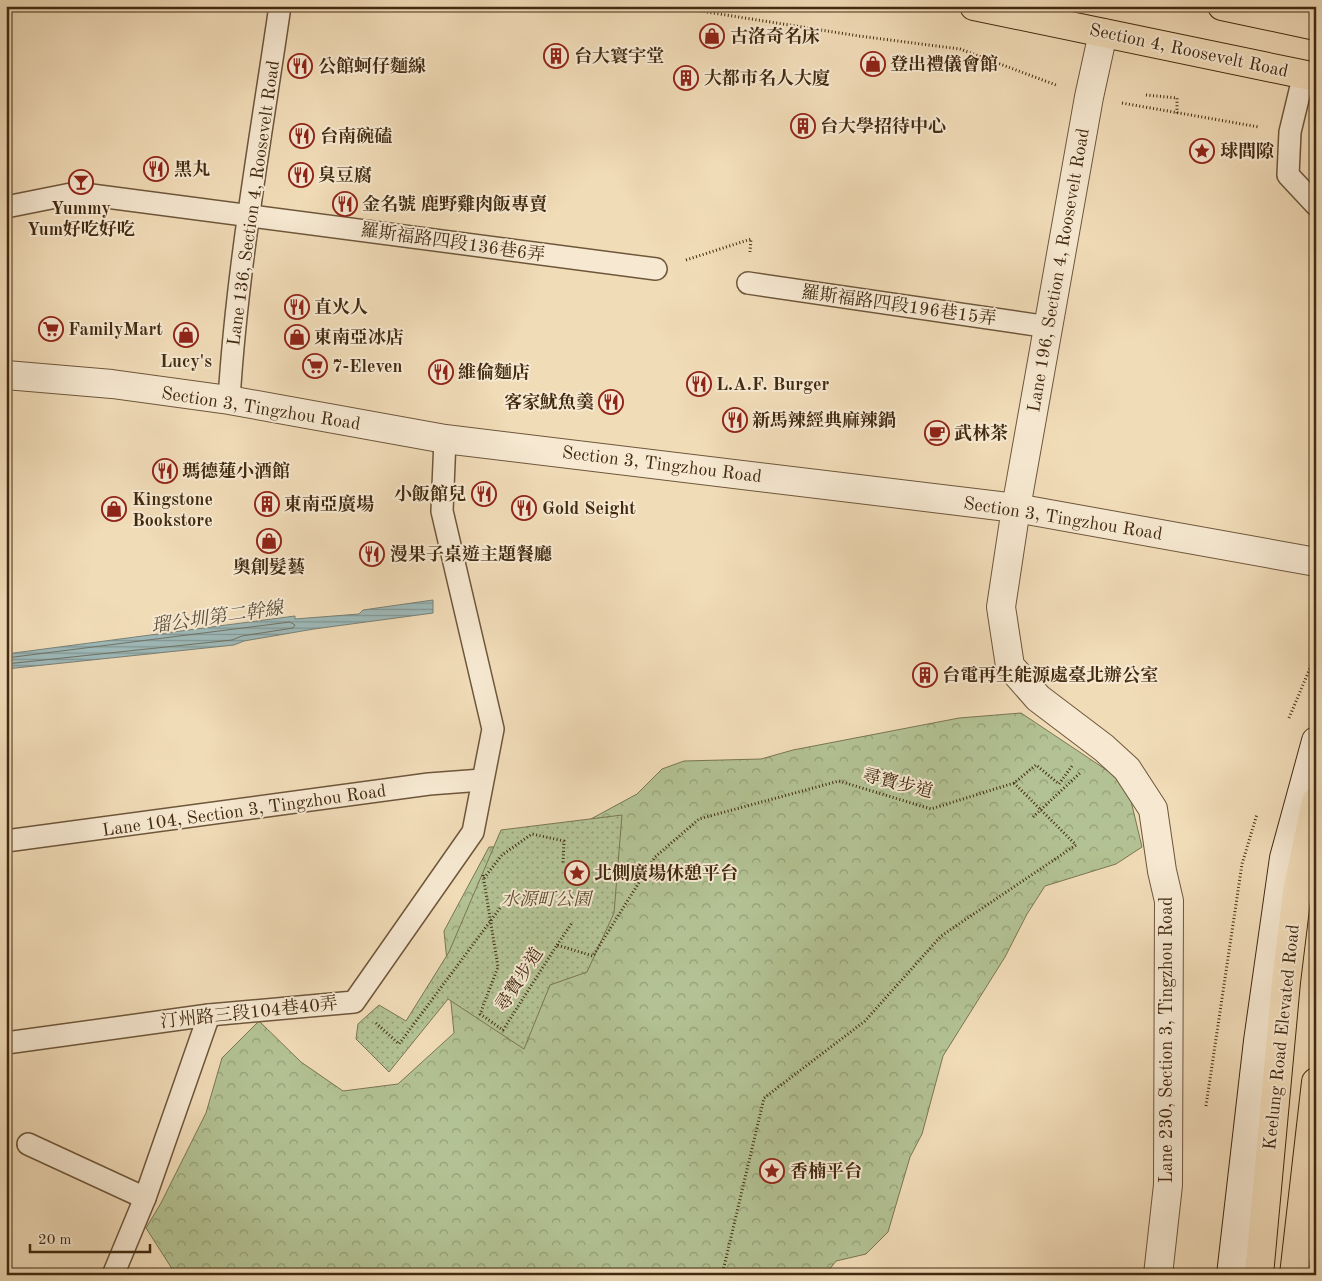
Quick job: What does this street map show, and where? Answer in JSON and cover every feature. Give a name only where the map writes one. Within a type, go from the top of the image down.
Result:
[{"type":"main road","name":"Section 4, Roosevelt Road","points":[[974,6],[1310,75]]},
{"type":"main road","points":[[1222,6],[1316,26]]},
{"type":"main road","points":[[1310,6],[1316,8]]},
{"type":"main road","name":"Keelung Road Elevated Road","points":[[1259,1275],[1286,982],[1298,892],[1316,802]]},
{"type":"main road","points":[[1294,1275],[1316,1082]]},
{"type":"street","name":"Lane 196, Section 4, Roosevelt Road","points":[[1016,508],[1089,97],[1103,33]]},
{"type":"street","name":"Section 3, Tingzhou Road","points":[[6,375],[112,384],[229,400],[445,439],[1016,508],[1316,562]]},
{"type":"street","name":"Lane 230, Section 3, Tingzhou Road","points":[[1016,508],[1001,608],[1010,666],[1038,698],[1104,748],[1127,770],[1153,809],[1162,871],[1169,901],[1168,1185],[1158,1275]]},
{"type":"street","points":[[1231,1275],[1237,1208],[1258,1041],[1284,858],[1316,741]]},
{"type":"lane","name":"Lane 136, Section 4, Roosevelt Road","points":[[229,400],[232,355],[250,215],[280,6]]},
{"type":"lane","points":[[1310,75],[1290,132],[1288,175],[1316,205]]},
{"type":"lane","name":"羅斯福路四段136巷6弄","points":[[6,207],[76,193],[656,270]]},
{"type":"lane","name":"羅斯福路四段196巷15弄","points":[[748,283],[1049,327]]},
{"type":"lane","name":"汀州路三段104巷40弄","points":[[6,1043],[209,1015],[354,1002],[473,832],[493,729],[442,511],[445,439]]},
{"type":"lane","name":"Lane 104, Section 3, Tingzhou Road","points":[[6,842],[429,784],[482,780]]},
{"type":"lane","points":[[113,1275],[145,1198],[209,1015]]},
{"type":"lane","points":[[28,1144],[145,1198]]},
{"type":"path","points":[[669,6],[859,36],[960,49],[1089,97],[1177,114],[1290,132]]},
{"type":"path","points":[[1146,95],[1177,98],[1177,114]]},
{"type":"path","points":[[656,270],[751,238],[748,283]]},
{"type":"path","points":[[1033,817],[1066,784],[1083,771],[1104,748]]},
{"type":"path","points":[[722,1275],[764,1098],[865,1022],[941,936],[1076,845],[1014,784],[1036,765],[1059,784],[1076,761]]},
{"type":"path","name":"尋寶步道","points":[[491,921],[498,967],[480,1014],[503,1030],[557,945],[593,956],[655,857],[699,819],[839,781],[931,809],[1014,784]]},
{"type":"path","points":[[484,878],[502,855],[532,834],[564,841],[563,864]]},
{"type":"path","points":[[482,870],[491,921]]},
{"type":"path","points":[[399,1044],[512,892]]},
{"type":"path","points":[[557,945],[572,923]]},
{"type":"green space","points":[[1021,713],[1114,775],[1131,801],[1142,847],[1116,864],[1045,886],[1027,914],[1005,957],[943,1056],[922,1134],[910,1157],[888,1232],[866,1254],[836,1261],[825,1275],[176,1275],[146,1228],[161,1203],[206,1113],[222,1058],[259,1021],[301,1062],[343,1091],[398,1084],[454,1033],[444,931],[489,847],[541,846],[637,794],[662,769],[684,761],[761,759],[793,750],[959,718]]},
{"type":"green space","name":"水源町公園","points":[[622,815],[614,913],[587,972],[550,985],[524,1049],[448,999],[389,1072],[356,1039],[358,1024],[379,1005],[406,1021],[449,952],[501,830]]},
{"type":"water","points":[[433,600],[433,613],[314,629],[244,641],[234,645],[6,669],[6,654],[295,616],[295,619],[359,614],[363,610]]},
{"type":"place","name":"古洛奇名床","points":[[712,36]]},
{"type":"place","name":"台大寰宇堂","points":[[556,56]]},
{"type":"place","name":"登出禮儀會館","points":[[873,64]]},
{"type":"place","name":"公館蚵仔麵線","points":[[300,66]]},
{"type":"place","name":"大都市名人大廈","points":[[686,78]]},
{"type":"place","name":"台大學招待中心","points":[[803,126]]},
{"type":"place","name":"台南碗磕","points":[[302,136]]},
{"type":"place","name":"球間隙","points":[[1202,151]]},
{"type":"place","name":"黑丸","points":[[156,169]]},
{"type":"place","name":"臭豆腐","points":[[301,175]]},
{"type":"place","name":"Yummy Yum好吃好吃","points":[[81,182]]},
{"type":"place","name":"金名號 鹿野雞肉飯專賣","points":[[345,204]]},
{"type":"place","name":"直火人","points":[[297,307]]},
{"type":"place","name":"FamilyMart","points":[[51,329]]},
{"type":"place","name":"Lucy's","points":[[186,335]]},
{"type":"place","name":"東南亞冰店","points":[[297,337]]},
{"type":"place","name":"7-Eleven","points":[[315,366]]},
{"type":"place","name":"維倫麵店","points":[[441,372]]},
{"type":"place","name":"L.A.F. Burger","points":[[699,384]]},
{"type":"place","name":"客家魷魚羹","points":[[611,402]]},
{"type":"place","name":"新馬辣經典麻辣鍋","points":[[735,420]]},
{"type":"place","name":"武林茶","points":[[937,433]]},
{"type":"place","name":"瑪德蓮小酒館","points":[[165,471]]},
{"type":"place","name":"小飯館兒","points":[[484,494]]},
{"type":"place","name":"東南亞廣場","points":[[267,504]]},
{"type":"place","name":"Gold Seight","points":[[524,508]]},
{"type":"place","name":"Kingstone Bookstore","points":[[114,509]]},
{"type":"place","name":"奧創髮藝","points":[[269,541]]},
{"type":"place","name":"漫果子桌遊主題餐廳","points":[[372,554]]},
{"type":"place","name":"台電再生能源處臺北辦公室","points":[[925,675]]},
{"type":"place","name":"北側廣場休憩平台","points":[[577,873]]},
{"type":"place","name":"香楠平台","points":[[772,1171]]},
{"type":"water label","name":"瑠公圳第二幹線","points":[[217,616]]}]
